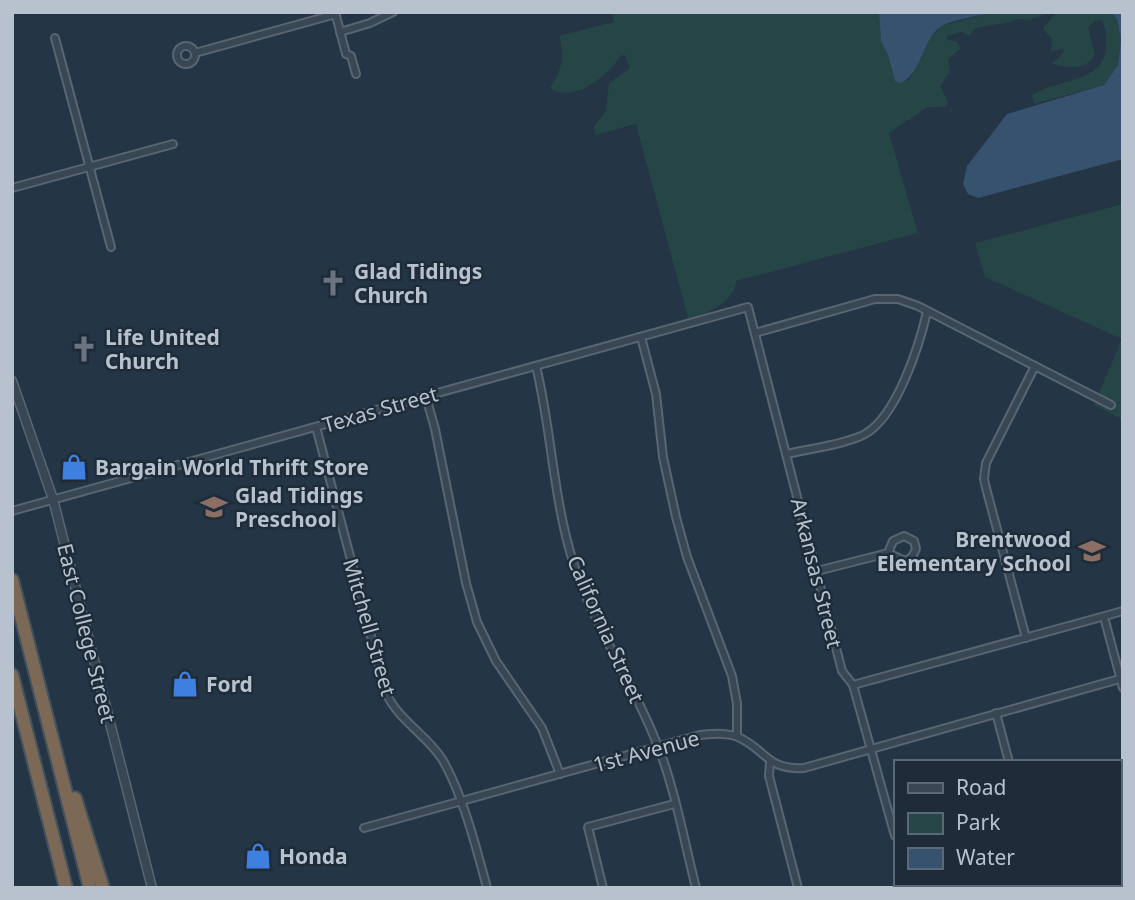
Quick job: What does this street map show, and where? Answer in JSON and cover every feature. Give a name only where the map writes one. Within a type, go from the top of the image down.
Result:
[{"type":"highway","points":[[12,580],[90,888]]},
{"type":"highway","points":[[12,675],[66,888]]},
{"type":"highway","points":[[41,696],[63,753],[103,888]]},
{"type":"street","points":[[340,32],[370,23],[393,12]]},
{"type":"street","points":[[195,52],[336,13],[346,54],[351,56],[356,74]]},
{"type":"street","points":[[55,37],[111,247]]},
{"type":"street","points":[[12,188],[173,144]]},
{"type":"street","points":[[755,333],[886,298],[909,301],[1111,405]]},
{"type":"street","name":"Arkansas Street","points":[[748,307],[842,671],[853,685],[894,832]]},
{"type":"street","name":"Texas Street","points":[[12,511],[748,307]]},
{"type":"street","points":[[787,454],[863,435],[875,427],[885,416],[918,350],[927,312]]},
{"type":"street","points":[[641,337],[656,394],[663,457],[676,517],[694,575],[732,676],[737,704],[737,736],[770,762],[787,768],[804,768],[1122,679]]},
{"type":"street","name":"California Street","points":[[536,366],[549,426],[559,505],[574,564],[596,617],[659,747],[696,888]]},
{"type":"street","points":[[1026,638],[984,472],[1034,366]]},
{"type":"street","name":"East College Street","points":[[12,381],[53,499],[152,888]]},
{"type":"street","points":[[426,397],[466,583],[477,622],[496,661],[542,728],[560,774]]},
{"type":"street","name":"Mitchell Street","points":[[316,427],[386,693],[398,715],[441,757],[460,802],[487,888]]},
{"type":"street","points":[[817,570],[888,553],[905,561],[915,553],[915,545],[908,536],[900,536],[893,541],[888,553]]},
{"type":"street","points":[[853,685],[1123,611]]},
{"type":"street","points":[[1104,617],[1123,688]]},
{"type":"street","points":[[996,713],[1008,760]]},
{"type":"street","name":"1st Avenue","points":[[364,828],[704,735],[737,736]]},
{"type":"street","points":[[770,762],[769,776],[798,888]]},
{"type":"street","points":[[603,888],[588,827],[674,804]]},
{"type":"green space","points":[[612,12],[879,12],[881,41],[895,81],[909,80],[930,39],[941,26],[993,12],[1050,12],[1030,20],[1017,19],[980,27],[974,29],[969,36],[961,32],[946,36],[961,48],[948,60],[950,72],[940,86],[948,101],[947,106],[926,108],[889,133],[918,233],[736,281],[731,295],[725,301],[711,311],[688,318],[636,124],[595,135],[594,127],[606,111],[609,83],[630,68],[625,55],[620,56],[608,72],[590,86],[569,93],[550,88],[561,63],[559,36],[614,22]]},
{"type":"green space","points":[[1057,12],[1111,12],[1117,19],[1121,39],[1118,65],[1104,85],[1034,104],[1032,96],[1090,73],[1099,66],[1104,56],[1106,33],[1101,20],[1088,27],[1095,55],[1091,60],[1076,67],[1051,64],[1060,57],[1064,49],[1051,51],[1052,39],[1044,27]]},
{"type":"green space","points":[[1123,204],[1123,420],[1094,405],[1122,339],[985,277],[975,243]]},
{"type":"water","points":[[879,12],[993,12],[957,20],[939,28],[933,34],[913,73],[901,83],[895,81],[881,41]]},
{"type":"water","points":[[1111,12],[1123,12],[1123,159],[978,198],[968,194],[963,184],[967,166],[1007,114],[1104,85],[1118,65],[1121,39],[1117,19]]},
{"type":"place","name":"Glad Tidings Church","points":[[333,283]]},
{"type":"place","name":"Life United Church","points":[[84,349]]},
{"type":"place","name":"Bargain World Thrift Store","points":[[74,467]]},
{"type":"place","name":"Glad Tidings Preschool","points":[[214,507]]},
{"type":"place","name":"Brentwood Elementary School","points":[[1092,551]]},
{"type":"place","name":"Ford","points":[[185,684]]},
{"type":"place","name":"Honda","points":[[258,856]]}]
